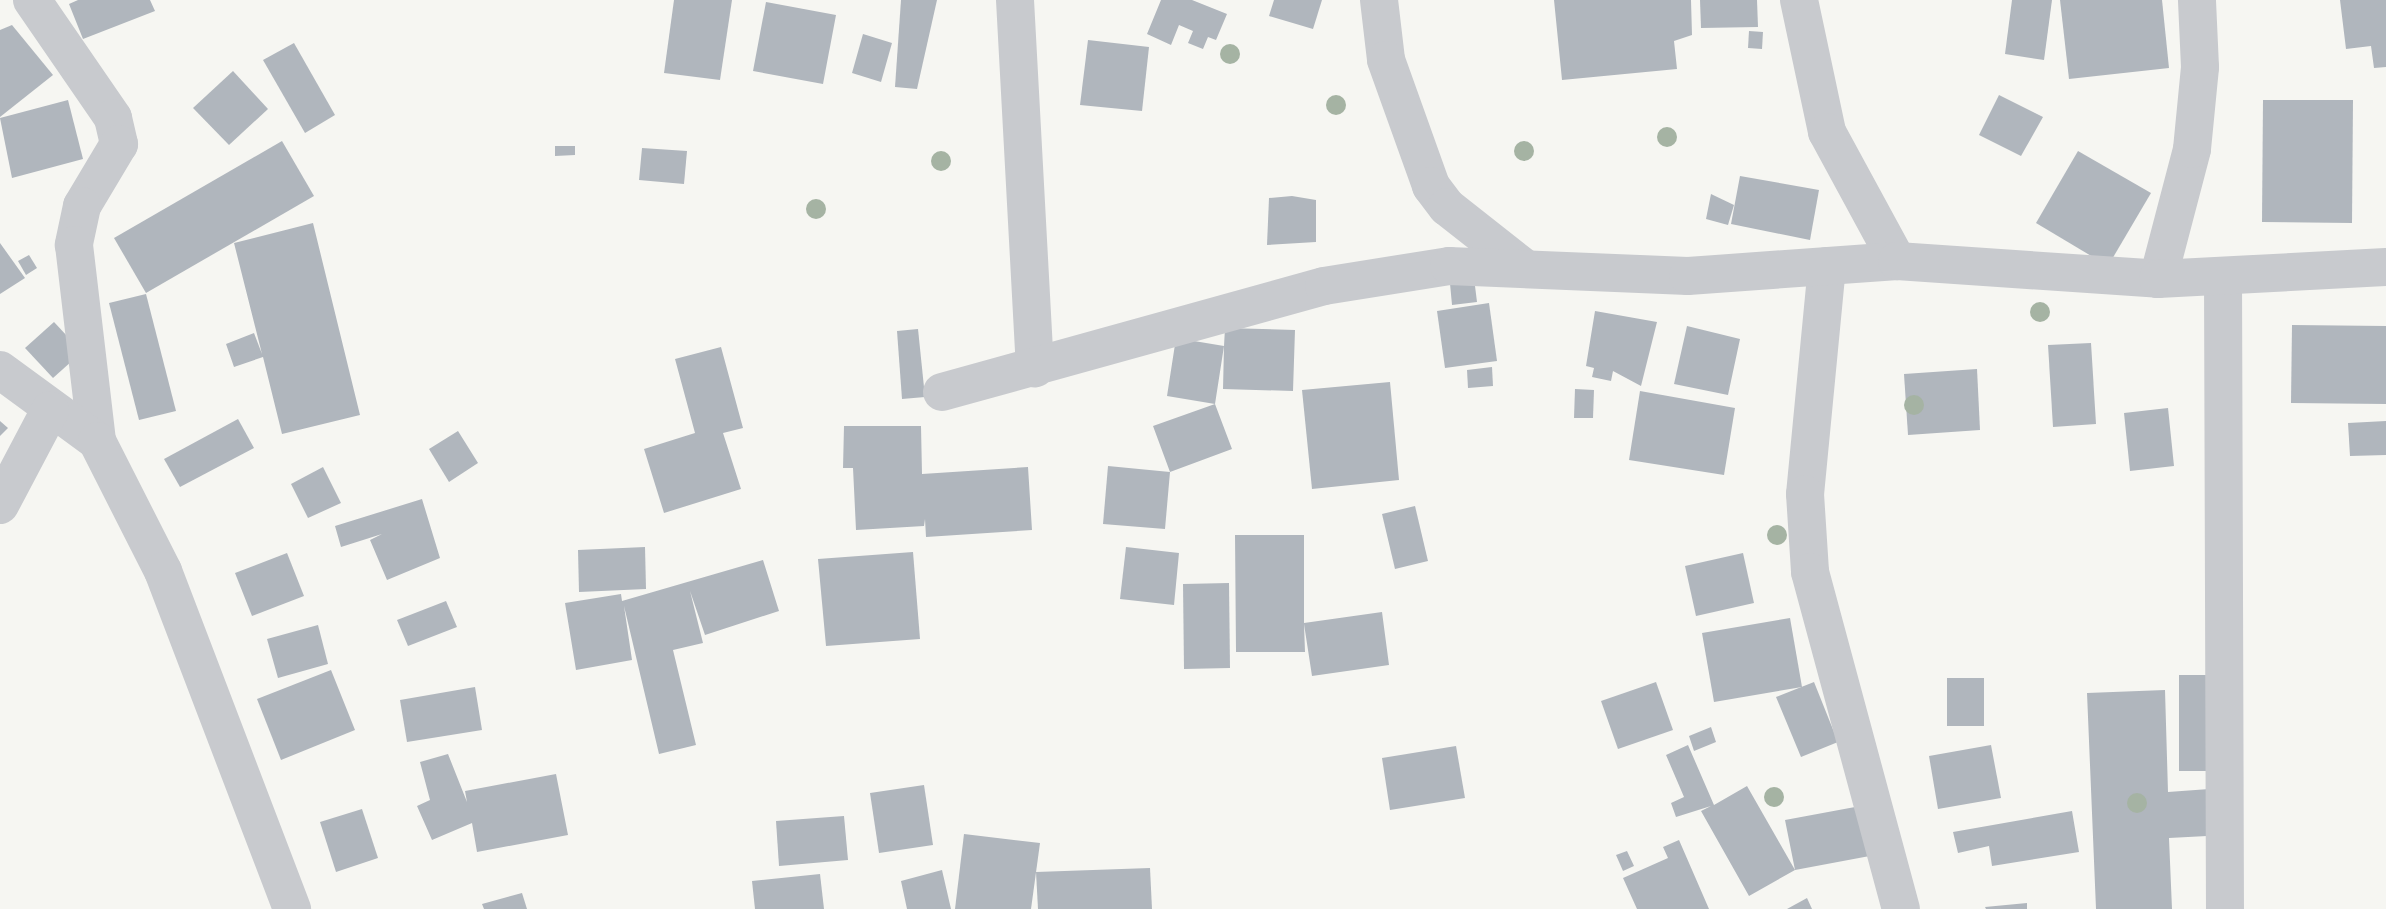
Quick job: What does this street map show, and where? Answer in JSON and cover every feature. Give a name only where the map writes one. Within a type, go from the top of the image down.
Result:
[{"type":"street","points":[[32,0],[113,118],[119,144],[82,206],[74,245],[97,440],[163,571],[292,909]]},
{"type":"street","points":[[1015,0],[1035,368]]},
{"type":"street","points":[[1379,0],[1386,60],[1431,186],[1447,206],[1522,266]]},
{"type":"street","points":[[1799,0],[1827,132],[1897,261]]},
{"type":"street","points":[[2158,279],[2192,149],[2200,67],[2197,0]]},
{"type":"street","points":[[942,392],[1324,286],[1449,266],[1522,266],[1688,276],[1897,261],[2158,279],[2386,267]]},
{"type":"street","points":[[1827,266],[1805,494],[1810,572],[1901,909]]},
{"type":"street","points":[[2223,276],[2225,909]]},
{"type":"street","points":[[0,370],[50,410],[97,440]]},
{"type":"street","points":[[0,505],[50,410]]},
{"type":"building","points":[[78,0],[150,0],[155,11],[83,39],[69,4]]},
{"type":"building","points":[[674,0],[732,0],[720,80],[664,73]]},
{"type":"building","points":[[901,0],[937,0],[917,89],[895,87]]},
{"type":"building","points":[[1161,0],[1192,0],[1227,14],[1216,40],[1208,37],[1203,49],[1188,43],[1193,31],[1179,25],[1171,45],[1147,34]]},
{"type":"building","points":[[1274,0],[1322,0],[1313,29],[1269,16]]},
{"type":"building","points":[[1554,0],[1691,0],[1692,35],[1674,41],[1677,69],[1562,80]]},
{"type":"building","points":[[1700,0],[1757,0],[1758,27],[1701,28]]},
{"type":"building","points":[[2012,0],[2052,0],[2044,60],[2005,54]]},
{"type":"building","points":[[2060,0],[2162,0],[2169,68],[2069,79]]},
{"type":"building","points":[[2340,0],[2386,0],[2386,67],[2374,68],[2371,46],[2346,49]]},
{"type":"building","points":[[766,2],[836,15],[823,84],[753,71]]},
{"type":"building","points":[[12,25],[53,75],[0,117],[0,30]]},
{"type":"building","points":[[1749,31],[1763,32],[1762,49],[1748,48]]},
{"type":"building","points":[[863,34],[892,43],[881,82],[852,73]]},
{"type":"building","points":[[1088,40],[1149,47],[1142,111],[1080,105]]},
{"type":"building","points":[[294,43],[335,115],[305,133],[263,60]]},
{"type":"building","points":[[233,71],[268,109],[229,145],[193,108]]},
{"type":"building","points":[[1999,95],[2043,117],[2021,156],[1979,135]]},
{"type":"building","points":[[68,100],[83,159],[12,178],[0,118]]},
{"type":"building","points":[[2263,100],[2353,100],[2352,223],[2262,222]]},
{"type":"building","points":[[282,141],[314,196],[146,293],[114,238]]},
{"type":"building","points":[[555,146],[575,146],[575,155],[555,156]]},
{"type":"building","points":[[642,148],[687,151],[684,184],[639,180]]},
{"type":"building","points":[[2078,151],[2151,193],[2108,266],[2036,223]]},
{"type":"building","points":[[1740,176],[1819,190],[1810,240],[1731,224]]},
{"type":"building","points":[[1711,194],[1734,205],[1728,225],[1706,219]]},
{"type":"building","points":[[1292,196],[1316,200],[1316,242],[1267,245],[1269,198]]},
{"type":"building","points":[[313,223],[360,415],[282,434],[263,357],[234,367],[226,344],[254,333],[262,354],[234,243]]},
{"type":"building","points":[[0,243],[25,278],[0,294]]},
{"type":"building","points":[[29,255],[37,268],[26,275],[18,261]]},
{"type":"building","points":[[1473,270],[1477,302],[1452,305],[1449,273]]},
{"type":"building","points":[[146,294],[176,411],[139,420],[109,303]]},
{"type":"building","points":[[1489,303],[1497,361],[1445,368],[1437,311]]},
{"type":"building","points":[[1595,311],[1657,322],[1641,386],[1613,371],[1611,381],[1592,377],[1594,368],[1586,366]]},
{"type":"building","points":[[54,322],[82,352],[53,378],[25,348]]},
{"type":"building","points":[[2292,325],[2386,326],[2386,404],[2291,403]]},
{"type":"building","points":[[1687,326],[1740,339],[1728,395],[1674,384]]},
{"type":"building","points":[[1225,328],[1295,330],[1293,391],[1223,389]]},
{"type":"building","points":[[918,329],[925,397],[902,399],[897,331]]},
{"type":"building","points":[[1176,338],[1224,346],[1215,404],[1167,396]]},
{"type":"building","points":[[2091,343],[2096,424],[2053,427],[2048,345]]},
{"type":"building","points":[[721,347],[743,428],[723,433],[741,489],[664,513],[644,449],[695,433],[675,359]]},
{"type":"building","points":[[1492,367],[1493,386],[1468,388],[1467,370]]},
{"type":"building","points":[[1977,369],[1980,430],[1908,435],[1904,374]]},
{"type":"building","points":[[1390,382],[1399,480],[1312,489],[1302,390]]},
{"type":"building","points":[[1575,389],[1594,390],[1593,418],[1574,418]]},
{"type":"building","points":[[1640,391],[1735,408],[1724,475],[1629,460]]},
{"type":"building","points":[[1215,404],[1232,449],[1170,472],[1153,426]]},
{"type":"building","points":[[2168,408],[2174,466],[2130,471],[2124,413]]},
{"type":"building","points":[[238,419],[254,448],[180,487],[164,459]]},
{"type":"building","points":[[0,421],[8,428],[0,436]]},
{"type":"building","points":[[2386,421],[2386,455],[2350,456],[2348,423]]},
{"type":"building","points":[[844,426],[921,426],[922,474],[1028,467],[1032,530],[926,537],[925,519],[924,526],[856,530],[853,468],[843,468]]},
{"type":"building","points":[[458,431],[478,463],[449,482],[429,449]]},
{"type":"building","points":[[1108,466],[1170,472],[1165,529],[1103,524]]},
{"type":"building","points":[[323,467],[341,503],[308,518],[291,484]]},
{"type":"building","points":[[422,499],[440,558],[387,580],[370,540],[382,534],[341,547],[335,526]]},
{"type":"building","points":[[1415,506],[1428,561],[1395,569],[1382,514]]},
{"type":"building","points":[[1235,535],[1304,535],[1304,623],[1382,612],[1389,665],[1312,676],[1304,624],[1305,652],[1236,652]]},
{"type":"building","points":[[645,547],[646,589],[579,592],[578,550]]},
{"type":"building","points":[[1126,547],[1179,553],[1174,605],[1120,599]]},
{"type":"building","points":[[913,552],[920,639],[826,646],[818,559]]},
{"type":"building","points":[[287,553],[304,596],[252,616],[235,573]]},
{"type":"building","points":[[1743,553],[1754,603],[1696,616],[1685,566]]},
{"type":"building","points":[[763,560],[779,611],[705,635],[690,591],[703,643],[673,650],[696,745],[659,754],[624,606],[632,660],[576,670],[565,603],[621,594],[622,601]]},
{"type":"building","points":[[1229,583],[1230,668],[1184,669],[1183,584]]},
{"type":"building","points":[[446,601],[457,627],[408,646],[397,620]]},
{"type":"building","points":[[1790,618],[1802,687],[1714,702],[1702,633]]},
{"type":"building","points":[[318,625],[328,664],[278,678],[267,639]]},
{"type":"building","points":[[331,670],[355,730],[281,760],[257,699]]},
{"type":"building","points":[[2179,675],[2231,675],[2231,771],[2179,771]]},
{"type":"building","points":[[1947,678],[1984,678],[1984,726],[1947,726]]},
{"type":"building","points":[[1656,682],[1673,730],[1618,749],[1601,701]]},
{"type":"building","points":[[1814,682],[1838,742],[1801,757],[1776,697]]},
{"type":"building","points":[[475,687],[482,730],[407,742],[400,700]]},
{"type":"building","points":[[2165,690],[2168,792],[2223,788],[2226,835],[2169,838],[2172,909],[2096,909],[2087,693]]},
{"type":"building","points":[[1711,727],[1716,742],[1694,751],[1689,736]]},
{"type":"building","points":[[1688,745],[1714,805],[1747,786],[1795,870],[1749,896],[1701,811],[1711,806],[1676,817],[1671,803],[1684,797],[1666,755]]},
{"type":"building","points":[[1991,745],[2001,798],[1938,809],[1929,756]]},
{"type":"building","points":[[1456,746],[1465,798],[1390,810],[1382,758]]},
{"type":"building","points":[[448,754],[467,802],[465,791],[556,774],[568,835],[477,852],[472,823],[432,840],[417,806],[430,800],[420,762]]},
{"type":"building","points":[[924,785],[933,845],[879,853],[870,793]]},
{"type":"building","points":[[1882,802],[1891,852],[1795,870],[1785,820]]},
{"type":"building","points":[[362,809],[378,858],[336,872],[320,822]]},
{"type":"building","points":[[2072,811],[2079,852],[1992,866],[1989,846],[1958,853],[1953,832]]},
{"type":"building","points":[[844,816],[848,860],[779,866],[776,821]]},
{"type":"building","points":[[964,834],[1040,843],[1031,909],[955,909]]},
{"type":"building","points":[[1679,840],[1709,909],[1637,909],[1623,878],[1668,858],[1663,847]]},
{"type":"building","points":[[1627,851],[1634,866],[1623,871],[1616,855]]},
{"type":"building","points":[[1150,868],[1152,909],[1038,909],[1036,872]]},
{"type":"building","points":[[942,870],[951,909],[907,909],[901,881]]},
{"type":"building","points":[[820,874],[824,909],[755,909],[752,881]]},
{"type":"building","points":[[522,893],[527,909],[484,909],[482,904]]},
{"type":"building","points":[[1807,898],[1812,909],[1787,909]]},
{"type":"building","points":[[2027,903],[2027,909],[1985,907]]}]
